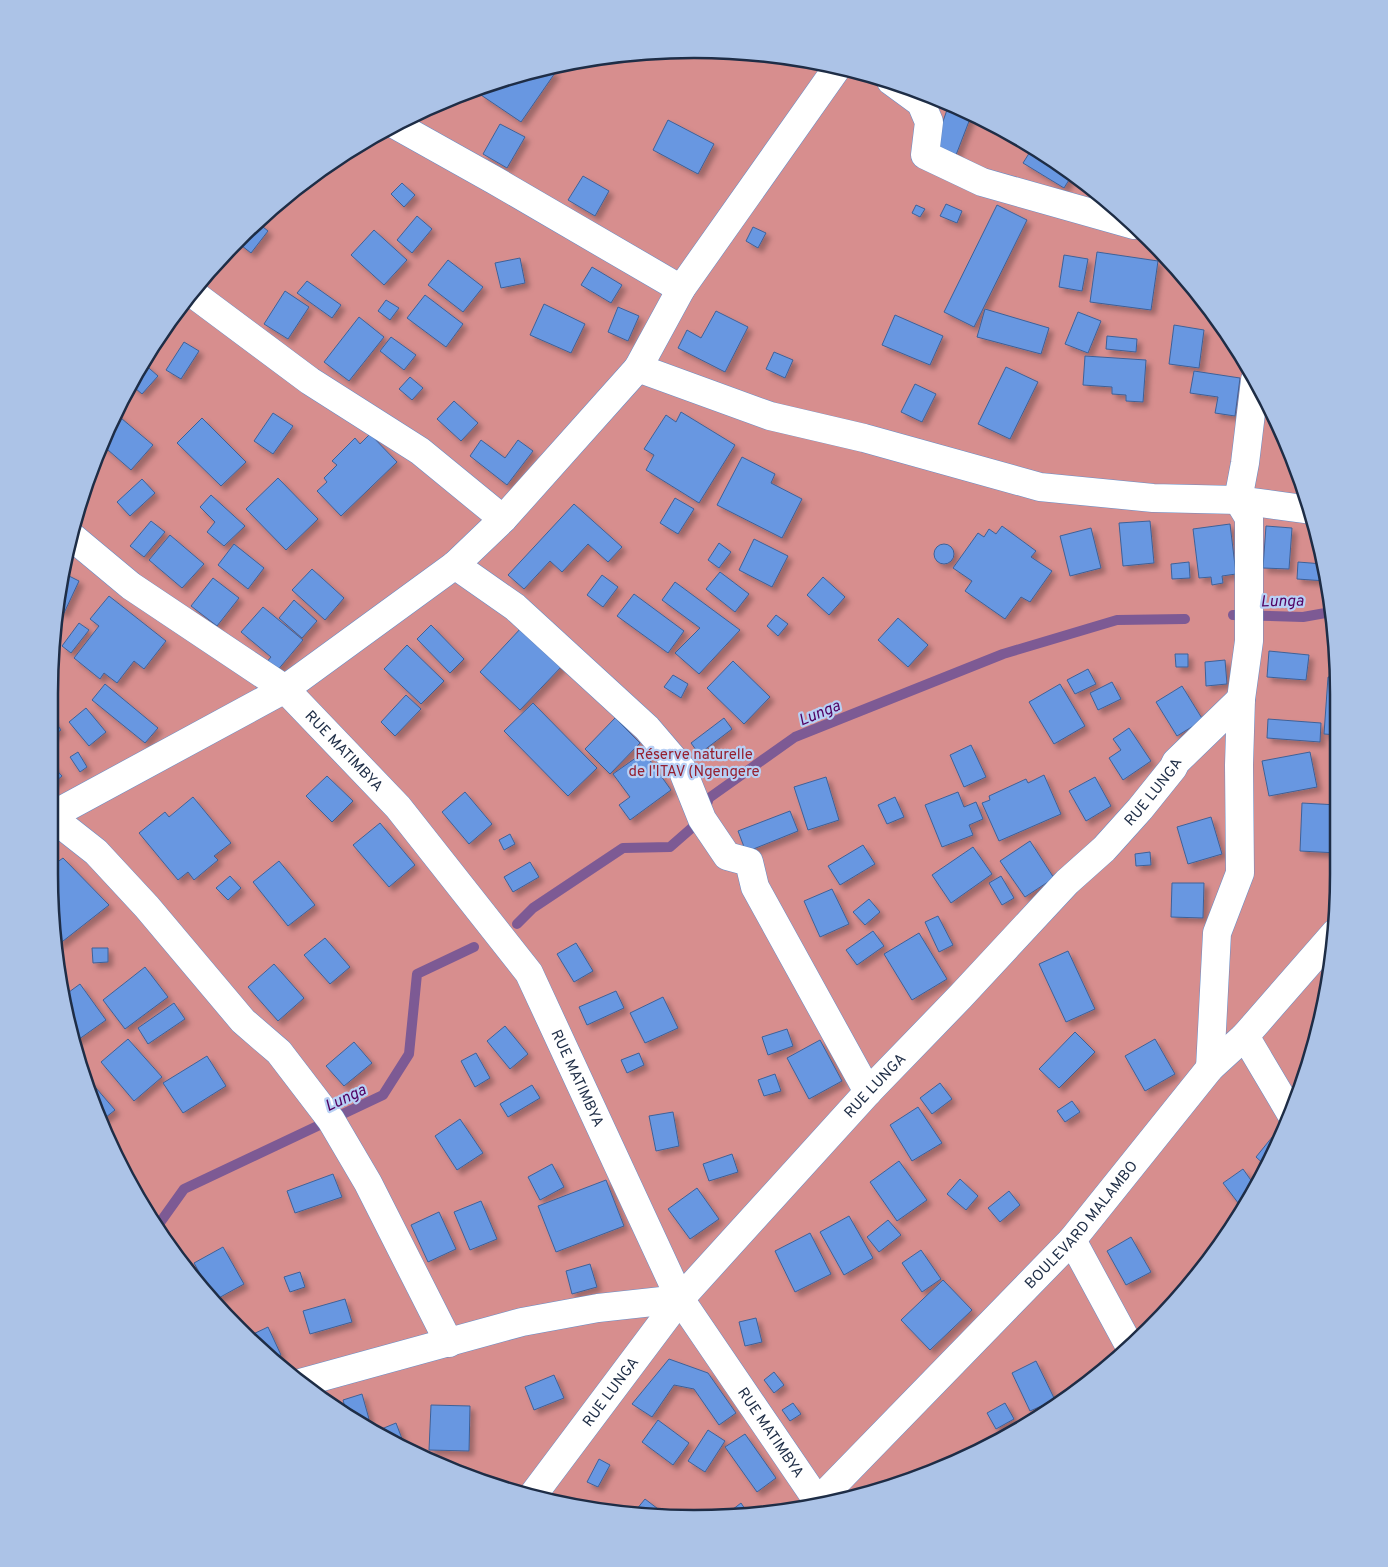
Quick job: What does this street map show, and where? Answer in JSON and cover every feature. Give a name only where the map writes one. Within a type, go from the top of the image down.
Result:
[{"type":"street","points":[[58,812],[284,689],[455,565],[503,519],[638,368],[681,289],[833,73]]},
{"type":"street","points":[[912,96],[921,103],[929,122],[925,155],[982,182],[1120,221]]},
{"type":"street","points":[[402,129],[681,289]]},
{"type":"street","points":[[197,297],[310,381],[420,451],[503,519]]},
{"type":"street","points":[[638,368],[770,416],[864,438],[1040,487],[1153,498],[1238,500],[1303,509]]},
{"type":"street","points":[[1210,1068],[1217,933],[1240,873],[1239,764],[1241,699],[1249,641],[1250,518],[1238,500],[1245,463],[1254,392]]},
{"type":"street","name":"RUE MATIMBYA","points":[[76,541],[131,586],[284,689],[398,807],[529,973],[680,1299],[813,1498]]},
{"type":"street","points":[[455,565],[515,607],[647,728],[682,769],[702,819],[727,856],[749,862],[755,887],[868,1092]]},
{"type":"street","name":"RUE LUNGA","points":[[536,1490],[680,1299],[868,1092],[1067,882],[1104,850],[1140,810],[1176,762],[1241,699]]},
{"type":"street","points":[[58,822],[96,852],[134,893],[243,1021],[279,1052],[331,1120],[368,1183],[449,1343]]},
{"type":"street","name":"BOULEVARD MALAMBO","points":[[824,1496],[1072,1240],[1210,1068],[1245,1036],[1326,943]]},
{"type":"street","points":[[1245,1036],[1286,1106]]},
{"type":"street","points":[[1072,1240],[1126,1340]]},
{"type":"street","points":[[311,1381],[522,1322],[598,1308],[680,1299]]},
{"type":"green space","name":"Réserve naturelle de l'ITAV (Ngengere","points":[[652,59],[736,59],[777,63],[859,79],[899,91],[976,123],[1048,165],[1081,189],[1114,215],[1173,274],[1223,340],[1245,376],[1265,412],[1297,489],[1309,529],[1318,570],[1329,652],[1329,915],[1325,956],[1309,1038],[1297,1078],[1282,1117],[1265,1155],[1223,1227],[1173,1293],[1114,1352],[1048,1402],[1012,1424],[976,1444],[899,1476],[859,1488],[818,1497],[736,1508],[694,1510],[611,1504],[529,1488],[489,1476],[412,1444],[340,1402],[274,1352],[215,1293],[165,1227],[143,1191],[123,1155],[91,1078],[79,1038],[70,997],[59,915],[58,694],[59,652],[63,611],[79,529],[91,489],[123,412],[165,340],[189,307],[215,274],[274,215],[340,165],[376,143],[412,123],[489,91],[529,79],[611,63]]},
{"type":"building","points":[[555,73],[521,122],[481,95],[529,79]]},
{"type":"building","points":[[947,110],[969,120],[956,155],[934,147]]},
{"type":"building","points":[[668,120],[714,144],[698,174],[653,150]]},
{"type":"building","points":[[500,124],[525,137],[507,168],[483,154]]},
{"type":"building","points":[[1029,153],[1069,180],[1064,188],[1023,163]]},
{"type":"building","points":[[583,176],[609,191],[595,216],[568,200]]},
{"type":"building","points":[[402,183],[415,195],[404,207],[391,194]]},
{"type":"building","points":[[946,204],[962,211],[957,223],[940,216]]},
{"type":"building","points":[[916,205],[925,209],[920,217],[912,213]]},
{"type":"building","points":[[997,205],[1027,220],[974,327],[944,312]]},
{"type":"building","points":[[417,216],[432,229],[412,253],[397,240]]},
{"type":"building","points":[[262,226],[268,231],[251,253],[242,246]]},
{"type":"building","points":[[753,227],[766,233],[758,248],[746,241]]},
{"type":"building","points":[[374,230],[407,260],[384,285],[351,255]]},
{"type":"building","points":[[1097,252],[1158,261],[1151,310],[1090,302]]},
{"type":"building","points":[[1064,255],[1088,259],[1082,291],[1059,287]]},
{"type":"building","points":[[520,258],[525,283],[501,288],[495,263]]},
{"type":"building","points":[[448,260],[483,287],[463,312],[428,285]]},
{"type":"building","points":[[592,267],[622,285],[611,303],[581,285]]},
{"type":"building","points":[[307,281],[341,305],[332,318],[297,293]]},
{"type":"building","points":[[285,291],[309,307],[288,339],[264,324]]},
{"type":"building","points":[[425,295],[463,324],[446,347],[407,318]]},
{"type":"building","points":[[386,300],[399,308],[390,320],[378,311]]},
{"type":"building","points":[[544,304],[585,324],[571,353],[530,335]]},
{"type":"building","points":[[618,307],[639,316],[628,341],[608,332]]},
{"type":"building","points":[[985,309],[1049,328],[1041,354],[977,337]]},
{"type":"building","points":[[716,311],[748,327],[725,372],[678,348],[687,330],[701,338]]},
{"type":"building","points":[[1078,312],[1101,321],[1088,353],[1065,344]]},
{"type":"building","points":[[895,315],[943,336],[930,365],[882,345]]},
{"type":"building","points":[[359,317],[384,337],[349,381],[324,362]]},
{"type":"building","points":[[1174,325],[1204,330],[1199,368],[1169,364]]},
{"type":"building","points":[[1107,336],[1137,339],[1136,352],[1106,349]]},
{"type":"building","points":[[391,337],[416,355],[404,370],[380,351]]},
{"type":"building","points":[[184,342],[199,351],[181,379],[166,370]]},
{"type":"building","points":[[774,352],[793,360],[785,378],[766,369]]},
{"type":"building","points":[[1085,356],[1146,360],[1143,402],[1126,401],[1126,395],[1112,394],[1112,387],[1083,385]]},
{"type":"building","points":[[148,367],[158,376],[142,394],[136,389]]},
{"type":"building","points":[[1006,367],[1038,382],[1010,439],[978,424]]},
{"type":"building","points":[[1194,371],[1240,378],[1235,416],[1215,413],[1218,397],[1190,393]]},
{"type":"building","points":[[410,377],[423,388],[412,400],[399,389]]},
{"type":"building","points":[[915,384],[936,394],[922,422],[901,412]]},
{"type":"building","points":[[454,401],[478,423],[461,441],[437,419]]},
{"type":"building","points":[[681,412],[735,445],[699,503],[646,470],[654,455],[644,449],[666,415],[676,422]]},
{"type":"building","points":[[273,413],[293,426],[273,454],[254,441]]},
{"type":"building","points":[[120,418],[153,445],[131,470],[107,449]]},
{"type":"building","points":[[202,418],[246,462],[221,486],[177,443]]},
{"type":"building","points":[[370,434],[397,462],[341,516],[317,491],[327,482],[324,478],[337,465],[332,461],[355,438],[360,444]]},
{"type":"building","points":[[481,440],[505,458],[518,440],[533,451],[507,485],[470,456]]},
{"type":"building","points":[[742,457],[775,474],[771,483],[802,499],[782,538],[717,505]]},
{"type":"building","points":[[278,478],[318,519],[286,550],[246,509]]},
{"type":"building","points":[[142,479],[155,493],[130,516],[117,502]]},
{"type":"building","points":[[211,495],[245,526],[224,546],[207,532],[215,522],[200,507]]},
{"type":"building","points":[[675,498],[694,509],[678,534],[660,523]]},
{"type":"building","points":[[574,504],[622,547],[608,562],[588,544],[562,572],[550,561],[524,589],[508,575]]},
{"type":"building","points":[[151,521],[165,532],[144,557],[130,546]]},
{"type":"building","points":[[1150,521],[1154,563],[1123,566],[1119,523]]},
{"type":"building","points":[[1230,524],[1236,574],[1222,576],[1223,583],[1212,585],[1211,577],[1199,578],[1193,529]]},
{"type":"building","points":[[1002,526],[1036,551],[1031,557],[1052,571],[1030,602],[1021,597],[1005,619],[965,591],[972,581],[953,568],[978,533],[984,537],[989,529],[996,534]]},
{"type":"building","points":[[1266,526],[1292,528],[1289,569],[1263,568]]},
{"type":"building","points":[[1091,528],[1101,568],[1070,576],[1060,536]]},
{"type":"building","points":[[170,535],[204,564],[182,588],[149,560]]},
{"type":"building","points":[[754,539],[788,556],[772,587],[739,570]]},
{"type":"building","points":[[719,543],[731,552],[719,568],[708,560]]},
{"type":"building","points":[[234,544],[264,568],[248,589],[218,565]]},
{"type":"building","points":[[940,544],[948,544],[954,550],[954,558],[948,564],[940,564],[934,558],[934,550]]},
{"type":"building","points":[[1189,562],[1190,578],[1172,579],[1171,564]]},
{"type":"building","points":[[1298,562],[1317,563],[1320,581],[1297,579]]},
{"type":"building","points":[[312,569],[344,598],[325,620],[292,590]]},
{"type":"building","points":[[720,572],[749,594],[735,612],[706,589]]},
{"type":"building","points":[[602,575],[618,587],[603,607],[587,595]]},
{"type":"building","points":[[69,576],[79,581],[64,613],[63,611]]},
{"type":"building","points":[[823,577],[845,597],[829,615],[807,595]]},
{"type":"building","points":[[213,578],[239,598],[217,626],[191,606]]},
{"type":"building","points":[[675,582],[740,630],[699,674],[675,653],[700,628],[662,600]]},
{"type":"building","points":[[634,594],[684,631],[668,653],[617,616]]},
{"type":"building","points":[[109,596],[166,641],[144,669],[134,661],[117,683],[104,673],[100,679],[74,658],[99,626],[90,619]]},
{"type":"building","points":[[294,600],[317,621],[302,638],[279,618]]},
{"type":"building","points":[[263,607],[303,640],[271,678],[260,670],[271,657],[241,632]]},
{"type":"building","points":[[776,615],[788,624],[778,636],[767,626]]},
{"type":"building","points":[[898,618],[928,645],[908,667],[878,640]]},
{"type":"building","points":[[79,623],[89,630],[71,653],[62,646]]},
{"type":"building","points":[[431,625],[464,659],[450,673],[417,639]]},
{"type":"building","points":[[522,627],[563,665],[520,710],[480,672]]},
{"type":"building","points":[[407,645],[444,681],[421,704],[384,669]]},
{"type":"building","points":[[1269,651],[1309,655],[1306,680],[1267,677]]},
{"type":"building","points":[[1175,654],[1188,654],[1188,667],[1176,667]]},
{"type":"building","points":[[1225,660],[1227,684],[1206,686],[1205,662]]},
{"type":"building","points":[[733,661],[770,697],[744,724],[707,688]]},
{"type":"building","points":[[1088,669],[1096,684],[1075,694],[1067,680]]},
{"type":"building","points":[[673,675],[688,684],[681,698],[664,687]]},
{"type":"building","points":[[1328,677],[1330,677],[1330,734],[1324,734]]},
{"type":"building","points":[[1112,682],[1121,699],[1098,710],[1090,693]]},
{"type":"building","points":[[105,684],[158,728],[145,743],[92,700]]},
{"type":"building","points":[[1060,684],[1085,726],[1054,744],[1029,702]]},
{"type":"building","points":[[1182,686],[1203,720],[1177,736],[1156,702]]},
{"type":"building","points":[[406,695],[421,709],[395,736],[381,722]]},
{"type":"building","points":[[533,703],[597,768],[568,796],[504,731]]},
{"type":"building","points":[[86,708],[106,732],[89,746],[69,722]]},
{"type":"building","points":[[615,718],[640,743],[610,774],[585,749]]},
{"type":"building","points":[[724,718],[732,729],[699,754],[691,743]]},
{"type":"building","points":[[1268,719],[1321,723],[1320,742],[1267,738]]},
{"type":"building","points":[[1129,728],[1151,761],[1123,780],[1109,758],[1121,750],[1113,739]]},
{"type":"building","points":[[971,745],[986,777],[964,787],[950,755]]},
{"type":"building","points":[[78,752],[87,767],[80,772],[70,757]]},
{"type":"building","points":[[644,752],[671,790],[630,820],[619,805],[630,797],[613,774]]},
{"type":"building","points":[[1310,752],[1317,787],[1269,796],[1262,761]]},
{"type":"building","points":[[1044,775],[1061,814],[999,841],[982,803],[990,800],[989,796],[1026,779],[1028,783]]},
{"type":"building","points":[[327,776],[353,801],[332,822],[306,796]]},
{"type":"building","points":[[826,777],[839,820],[808,830],[794,787]]},
{"type":"building","points":[[1095,777],[1111,806],[1086,821],[1069,791]]},
{"type":"building","points":[[465,792],[492,824],[469,844],[442,812]]},
{"type":"building","points":[[958,792],[964,807],[976,802],[983,819],[969,825],[973,835],[942,847],[925,805]]},
{"type":"building","points":[[193,797],[231,843],[214,856],[218,860],[194,880],[188,872],[178,880],[139,833],[165,812],[169,817]]},
{"type":"building","points":[[895,797],[904,817],[887,824],[878,805]]},
{"type":"building","points":[[1302,803],[1330,805],[1330,853],[1300,851]]},
{"type":"building","points":[[790,811],[798,831],[746,852],[738,831]]},
{"type":"building","points":[[1211,817],[1222,854],[1188,864],[1177,827]]},
{"type":"building","points":[[380,823],[415,865],[389,887],[353,845]]},
{"type":"building","points":[[510,834],[515,844],[504,850],[499,840]]},
{"type":"building","points":[[1030,841],[1054,878],[1025,897],[1000,861]]},
{"type":"building","points":[[863,845],[875,864],[840,885],[828,866]]},
{"type":"building","points":[[973,847],[992,874],[951,903],[932,875]]},
{"type":"building","points":[[1150,852],[1151,865],[1136,866],[1135,854]]},
{"type":"building","points":[[63,858],[109,905],[62,942],[59,915],[58,862]]},
{"type":"building","points":[[279,861],[315,905],[288,926],[253,882]]},
{"type":"building","points":[[530,862],[539,877],[513,892],[504,877]]},
{"type":"building","points":[[230,876],[241,888],[228,900],[216,888]]},
{"type":"building","points":[[1001,876],[1014,898],[1002,905],[989,883]]},
{"type":"building","points":[[1172,883],[1204,883],[1203,918],[1171,917]]},
{"type":"building","points":[[832,889],[849,924],[820,937],[804,901]]},
{"type":"building","points":[[869,899],[880,912],[865,925],[853,912]]},
{"type":"building","points":[[938,916],[953,945],[939,952],[925,922]]},
{"type":"building","points":[[873,931],[884,946],[857,965],[846,950]]},
{"type":"building","points":[[919,933],[947,979],[912,1000],[884,954]]},
{"type":"building","points":[[325,938],[350,967],[330,984],[304,955]]},
{"type":"building","points":[[576,943],[593,971],[574,982],[557,954]]},
{"type":"building","points":[[92,948],[108,948],[108,962],[93,963]]},
{"type":"building","points":[[1068,951],[1095,1009],[1066,1022],[1039,964]]},
{"type":"building","points":[[274,964],[304,998],[278,1021],[248,987]]},
{"type":"building","points":[[145,967],[168,997],[125,1029],[103,1000]]},
{"type":"building","points":[[80,984],[106,1020],[79,1039],[70,997],[69,992]]},
{"type":"building","points":[[616,991],[624,1008],[587,1025],[579,1007]]},
{"type":"building","points":[[663,997],[678,1028],[645,1043],[630,1013]]},
{"type":"building","points":[[174,1003],[185,1019],[148,1044],[138,1028]]},
{"type":"building","points":[[505,1026],[528,1054],[510,1069],[487,1041]]},
{"type":"building","points":[[787,1029],[793,1046],[768,1055],[762,1037]]},
{"type":"building","points":[[1075,1032],[1095,1052],[1059,1088],[1039,1069]]},
{"type":"building","points":[[128,1039],[162,1077],[134,1101],[101,1062]]},
{"type":"building","points":[[1155,1039],[1175,1074],[1145,1091],[1125,1056]]},
{"type":"building","points":[[820,1040],[842,1081],[809,1099],[787,1058]]},
{"type":"building","points":[[354,1042],[372,1063],[344,1086],[326,1066]]},
{"type":"building","points":[[476,1053],[490,1078],[475,1087],[461,1061]]},
{"type":"building","points":[[639,1053],[644,1065],[627,1073],[621,1060]]},
{"type":"building","points":[[207,1056],[226,1086],[183,1113],[163,1083]]},
{"type":"building","points":[[775,1074],[781,1091],[764,1096],[758,1080]]},
{"type":"building","points":[[940,1083],[952,1099],[932,1114],[920,1098]]},
{"type":"building","points":[[532,1085],[540,1098],[508,1117],[500,1104]]},
{"type":"building","points":[[94,1086],[115,1110],[106,1117]]},
{"type":"building","points":[[1072,1101],[1080,1112],[1065,1122],[1057,1111]]},
{"type":"building","points":[[918,1107],[942,1143],[912,1161],[890,1125]]},
{"type":"building","points":[[673,1112],[679,1146],[656,1151],[649,1116]]},
{"type":"building","points":[[460,1119],[483,1153],[457,1170],[435,1136]]},
{"type":"building","points":[[1273,1136],[1261,1162],[1256,1157]]},
{"type":"building","points":[[732,1154],[738,1172],[709,1181],[703,1164]]},
{"type":"building","points":[[899,1161],[927,1200],[897,1221],[870,1182]]},
{"type":"building","points":[[552,1164],[564,1187],[540,1200],[528,1177]]},
{"type":"building","points":[[1243,1169],[1251,1180],[1238,1203],[1223,1183]]},
{"type":"building","points":[[333,1174],[342,1197],[295,1213],[287,1191]]},
{"type":"building","points":[[960,1179],[978,1196],[966,1210],[947,1194]]},
{"type":"building","points":[[606,1180],[624,1226],[556,1252],[538,1206]]},
{"type":"building","points":[[697,1188],[719,1219],[690,1239],[668,1209]]},
{"type":"building","points":[[1009,1191],[1020,1205],[1000,1222],[988,1208]]},
{"type":"building","points":[[481,1201],[497,1239],[470,1250],[454,1212]]},
{"type":"building","points":[[439,1212],[456,1249],[428,1262],[411,1225]]},
{"type":"building","points":[[849,1216],[873,1258],[844,1275],[820,1232]]},
{"type":"building","points":[[888,1220],[901,1235],[879,1252],[867,1237]]},
{"type":"building","points":[[810,1233],[831,1274],[795,1292],[775,1251]]},
{"type":"building","points":[[1131,1237],[1151,1272],[1126,1285],[1107,1251]]},
{"type":"building","points":[[223,1247],[244,1284],[219,1298],[201,1275],[194,1263]]},
{"type":"building","points":[[921,1250],[941,1279],[922,1292],[902,1263]]},
{"type":"building","points":[[590,1264],[597,1287],[572,1294],[566,1271]]},
{"type":"building","points":[[300,1272],[305,1287],[290,1292],[284,1277]]},
{"type":"building","points":[[943,1280],[972,1310],[930,1350],[901,1320]]},
{"type":"building","points":[[345,1299],[352,1322],[310,1334],[303,1311]]},
{"type":"building","points":[[756,1318],[762,1342],[745,1346],[739,1322]]},
{"type":"building","points":[[268,1327],[281,1355],[279,1356],[274,1352],[255,1333]]},
{"type":"building","points":[[669,1359],[708,1373],[736,1413],[719,1425],[694,1389],[674,1385],[652,1417],[632,1404]]},
{"type":"building","points":[[1036,1361],[1054,1398],[1030,1411],[1012,1373]]},
{"type":"building","points":[[774,1372],[784,1385],[774,1393],[764,1380]]},
{"type":"building","points":[[554,1375],[564,1398],[534,1410],[525,1387]]},
{"type":"building","points":[[362,1394],[369,1419],[344,1405],[343,1400]]},
{"type":"building","points":[[793,1403],[801,1414],[790,1421],[782,1410]]},
{"type":"building","points":[[1005,1403],[1014,1419],[996,1429],[987,1413]]},
{"type":"building","points":[[431,1405],[470,1406],[469,1451],[429,1450]]},
{"type":"building","points":[[658,1420],[689,1443],[673,1465],[642,1442]]},
{"type":"building","points":[[396,1423],[402,1438],[383,1428]]},
{"type":"building","points":[[708,1430],[725,1441],[705,1472],[688,1461]]},
{"type":"building","points":[[745,1434],[776,1478],[757,1492],[725,1447]]},
{"type":"building","points":[[599,1459],[610,1465],[598,1487],[587,1482]]},
{"type":"building","points":[[645,1499],[657,1508],[652,1508],[639,1507]]},
{"type":"building","points":[[741,1503],[744,1507],[736,1508],[734,1508]]},
{"type":"waterway","name":"Lunga","points":[[1233,615],[1303,617],[1325,613]]},
{"type":"waterway","name":"Lunga","points":[[517,924],[533,908],[623,848],[670,847],[702,819],[709,798],[795,737],[1003,654],[1117,620],[1185,619]]},
{"type":"waterway","name":"Lunga","points":[[161,1221],[184,1189],[383,1095],[409,1054],[417,974],[474,947]]}]
